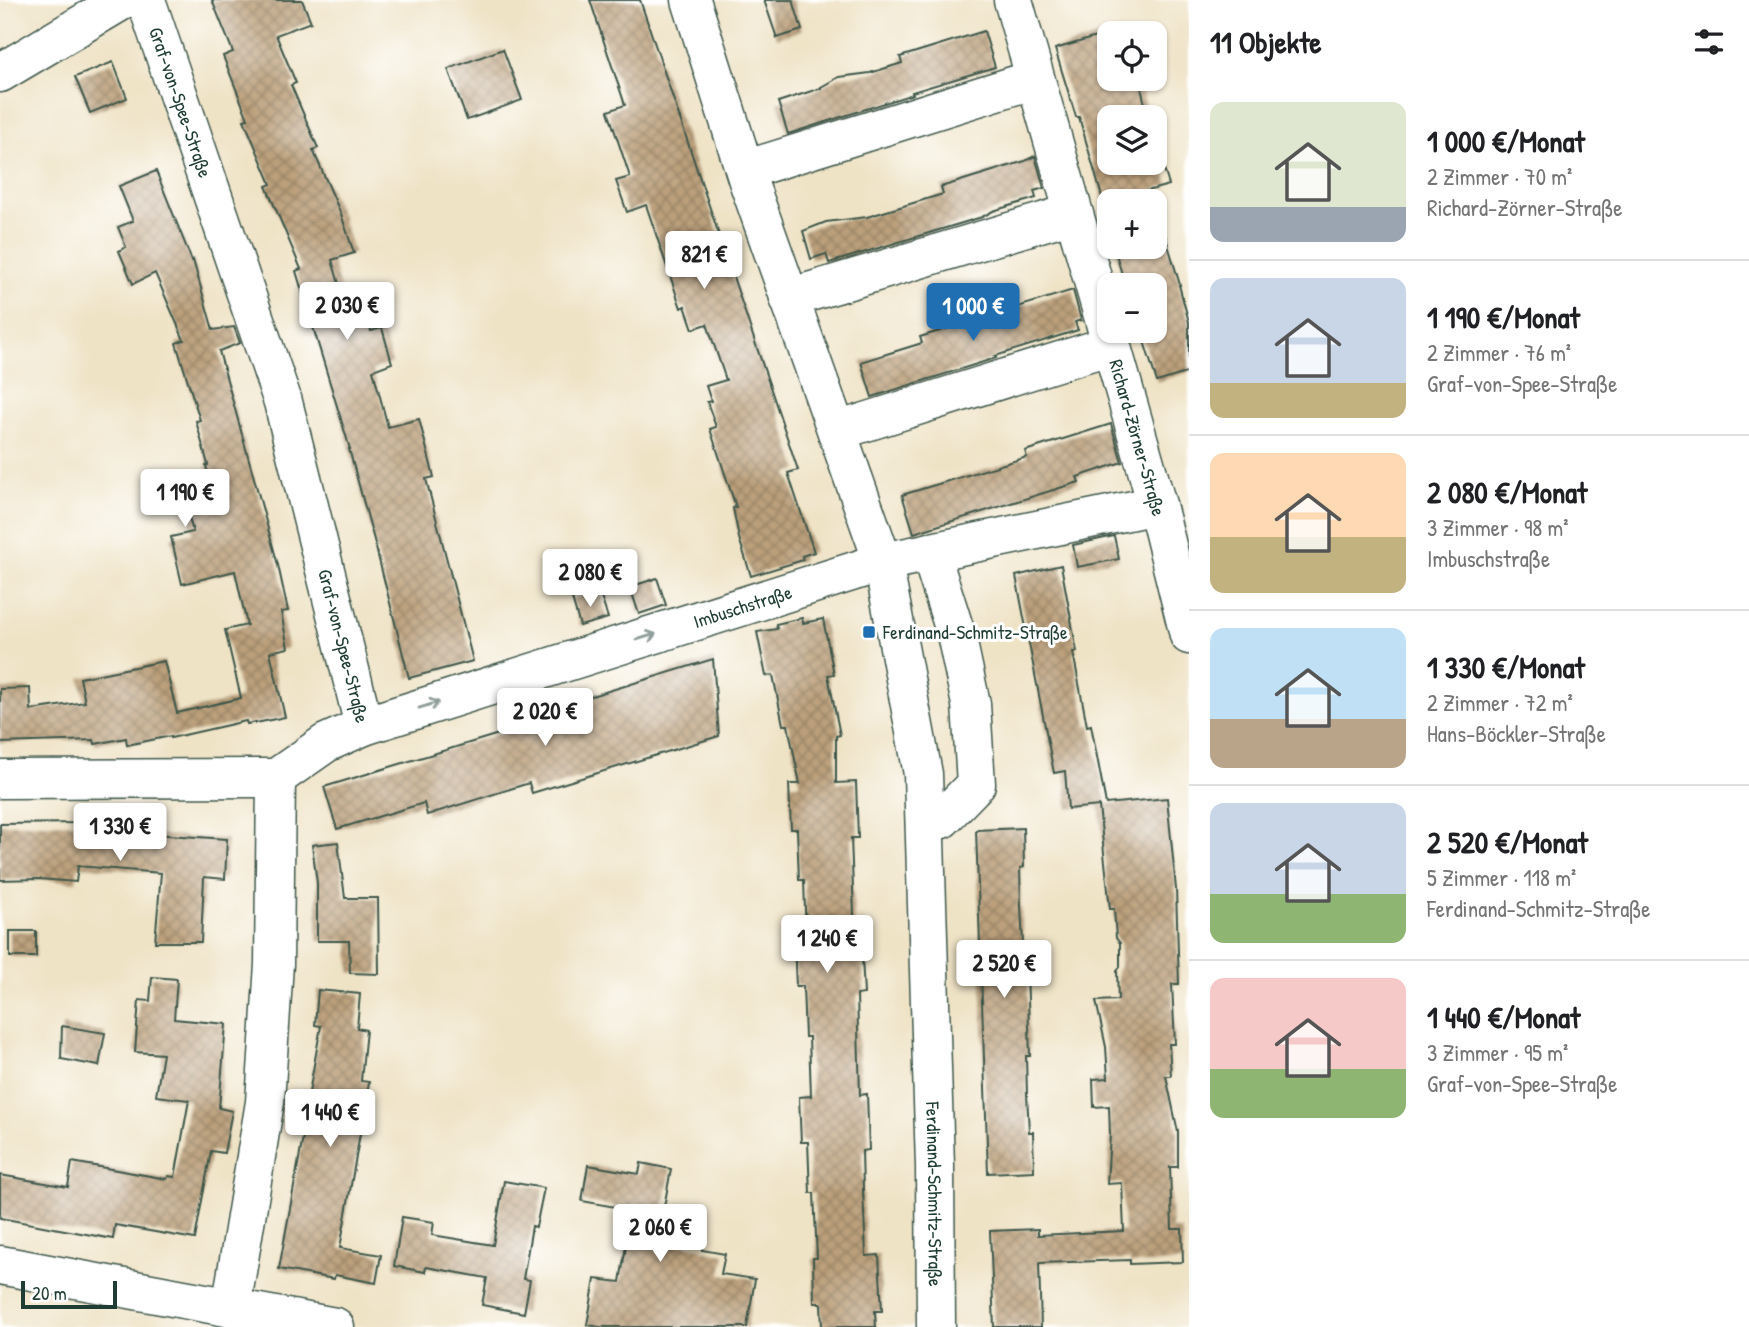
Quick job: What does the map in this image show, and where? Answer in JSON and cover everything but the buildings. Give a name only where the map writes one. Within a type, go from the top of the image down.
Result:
[{"type":"street","points":[[0,73],[123,0]]},
{"type":"street","name":"Graf-von-Spee-Straße","points":[[146,0],[284,402],[364,726],[326,743],[276,778]]},
{"type":"street","name":"Ferdinand-Schmitz-Straße","points":[[691,0],[745,170],[883,562],[923,774],[935,1166],[936,1327]]},
{"type":"street","name":"Richard-Zörner-Straße","points":[[1013,0],[1157,505],[1189,635]]},
{"type":"street","points":[[745,170],[1035,79]]},
{"type":"street","points":[[789,298],[1073,213]]},
{"type":"street","points":[[836,431],[1111,345]]},
{"type":"street","points":[[883,562],[1157,505]]},
{"type":"street","points":[[925,823],[942,819],[976,784],[971,704],[956,634],[930,552]]},
{"type":"street","name":"Imbuschstraße","points":[[364,726],[883,562]]},
{"type":"street","points":[[0,779],[276,778],[274,964],[265,1102],[231,1308]]},
{"type":"street","points":[[0,1265],[335,1327]]},
{"type":"place","name":"Ferdinand-Schmitz-Straße","points":[[869,632]]}]
